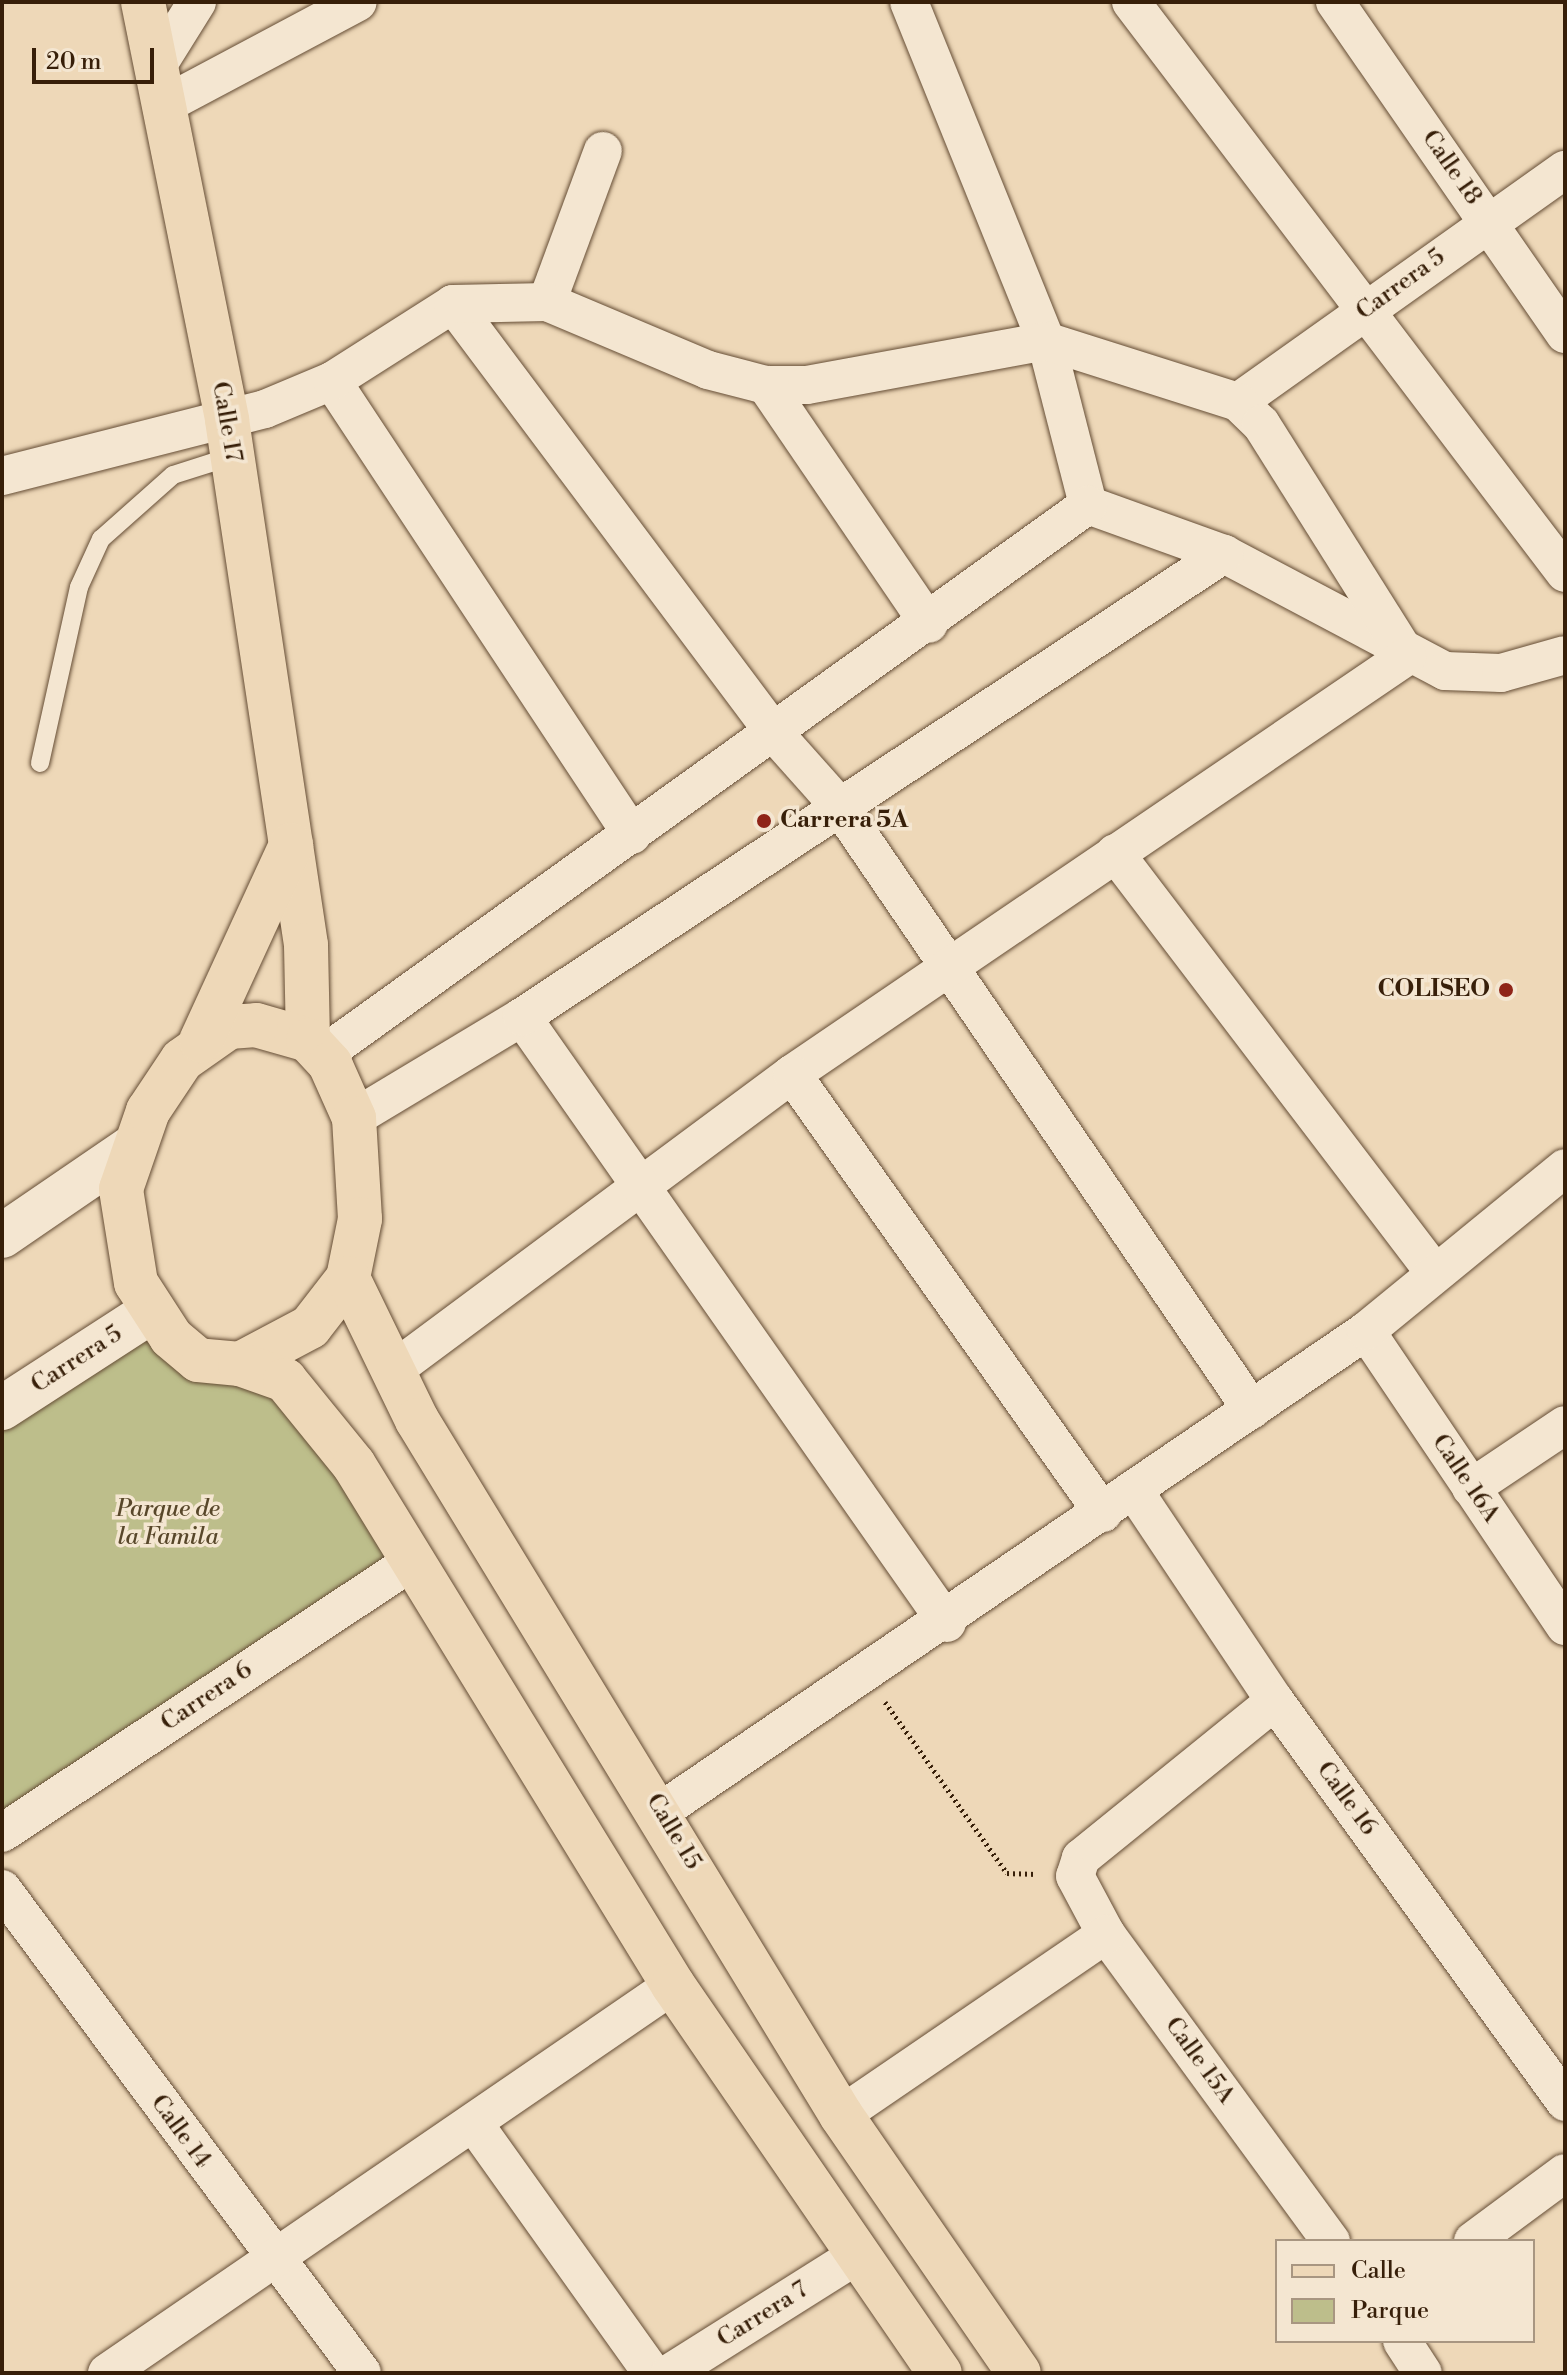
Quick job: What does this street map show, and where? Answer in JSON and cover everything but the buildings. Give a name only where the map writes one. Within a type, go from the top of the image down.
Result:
[{"type":"main road","name":"Calle 17","points":[[143,2],[162,84],[230,438],[291,845],[316,1047]]},
{"type":"main road","points":[[291,845],[201,1041],[164,1083],[135,1145],[121,1189],[123,1238],[152,1311],[198,1360],[240,1364],[269,1371],[294,1391],[354,1465],[673,1985],[856,2256],[940,2373]]},
{"type":"main road","points":[[201,1041],[256,1025],[316,1047],[354,1118],[362,1178],[348,1278],[310,1327],[240,1364]]},
{"type":"main road","points":[[2,1236],[135,1145]]},
{"type":"main road","name":"Calle 15","points":[[348,1278],[392,1371],[661,1811],[841,2115],[1019,2373]]},
{"type":"main road","name":"Carrera 5","points":[[2,1408],[152,1311]]},
{"type":"street","points":[[162,84],[197,2]]},
{"type":"street","points":[[162,84],[358,2]]},
{"type":"street","points":[[909,2],[1046,341],[1088,505]]},
{"type":"street","points":[[1131,2],[1369,308],[1565,573]]},
{"type":"street","name":"Calle 18","points":[[1335,2],[1565,334]]},
{"type":"street","points":[[547,302],[603,151]]},
{"type":"street","name":"Carrera 5","points":[[1238,402],[1488,221],[1565,170]]},
{"type":"street","points":[[2,476],[230,438],[332,381],[453,304],[547,302],[708,370],[766,385],[807,385],[1046,341],[1238,402],[1261,424],[1407,656]]},
{"type":"street","points":[[453,304],[775,734],[840,807],[1252,1410]]},
{"type":"street","points":[[332,381],[632,835]]},
{"type":"street","points":[[766,385],[929,624]]},
{"type":"street","points":[[1088,505],[1224,554],[1407,656],[1445,671],[1501,673],[1565,655]]},
{"type":"street","points":[[316,1047],[632,835],[929,624],[1088,505]]},
{"type":"street","points":[[354,1118],[522,1017],[1224,554]]},
{"type":"street","points":[[392,1371],[637,1186],[792,1074],[1407,656]]},
{"type":"street","points":[[1115,853],[1434,1272]]},
{"type":"street","points":[[522,1017],[637,1186],[947,1623]]},
{"type":"street","points":[[792,1074],[1103,1513]]},
{"type":"street","points":[[661,1811],[947,1623],[1366,1331],[1434,1272],[1565,1168]]},
{"type":"street","name":"Calle 16A","points":[[1366,1331],[1565,1626]]},
{"type":"street","points":[[1471,1488],[1565,1425]]},
{"type":"street","name":"Calle 16","points":[[1135,1492],[1275,1701],[1565,2102]]},
{"type":"street","name":"Carrera 6","points":[[2,1833],[413,1561]]},
{"type":"street","points":[[1078,1867],[1275,1701]]},
{"type":"street","name":"Calle 15A","points":[[1078,1867],[1106,1934],[1330,2239]]},
{"type":"street","name":"Calle 14","points":[[2,1889],[273,2259],[362,2373]]},
{"type":"street","points":[[841,2115],[1106,1934]]},
{"type":"street","points":[[107,2373],[475,2125],[673,1985]]},
{"type":"street","points":[[475,2125],[652,2373]]},
{"type":"street","points":[[1476,2239],[1565,2173]]},
{"type":"street","name":"Carrera 7","points":[[670,2373],[856,2256]]},
{"type":"street","points":[[1403,2343],[1423,2373]]},
{"type":"lane","points":[[40,763],[79,587],[101,539],[173,475],[230,438]]},
{"type":"path","points":[[866,1676],[1007,1873],[1078,1867]]},
{"type":"green space","name":"Parque de la Famila","points":[[152,1311],[269,1371],[413,1561],[2,1833],[2,1408]]},
{"type":"place","name":"Carrera 5A","points":[[764,821]]},
{"type":"place","name":"COLISEO","points":[[1506,990]]}]
